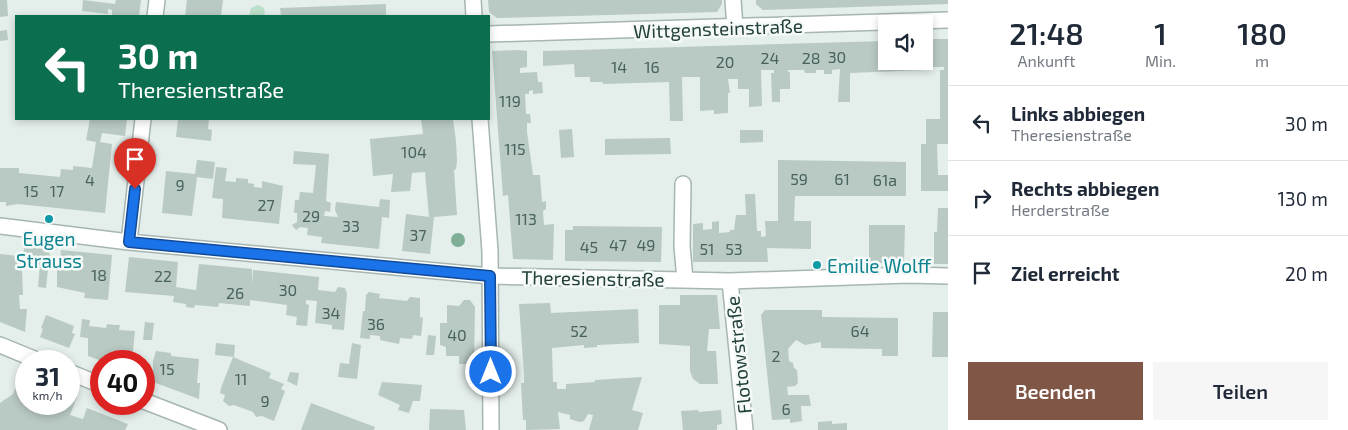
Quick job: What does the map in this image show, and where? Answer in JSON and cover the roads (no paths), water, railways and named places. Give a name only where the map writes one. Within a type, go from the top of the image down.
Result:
[{"type":"street","points":[[155,15],[157,0]]},
{"type":"street","points":[[472,0],[474,15]]},
{"type":"street","points":[[734,0],[735,28]]},
{"type":"street","name":"Wittgensteinstraße","points":[[490,34],[948,20]]},
{"type":"street","points":[[129,242],[143,120]]},
{"type":"street","points":[[480,120],[490,276],[491,430]]},
{"type":"street","points":[[683,184],[682,246],[684,280]]},
{"type":"street","name":"Theresienstraße","points":[[0,226],[129,242],[490,276],[730,281],[908,275],[948,276]]},
{"type":"street","name":"Flotowstraße","points":[[730,281],[745,430]]},
{"type":"street","points":[[0,345],[15,351]]},
{"type":"street","points":[[155,406],[198,426],[220,430]]},
{"type":"place","name":"Eugen Strauss","points":[[49,219]]},
{"type":"place","name":"Emilie Wolff","points":[[817,265]]}]
